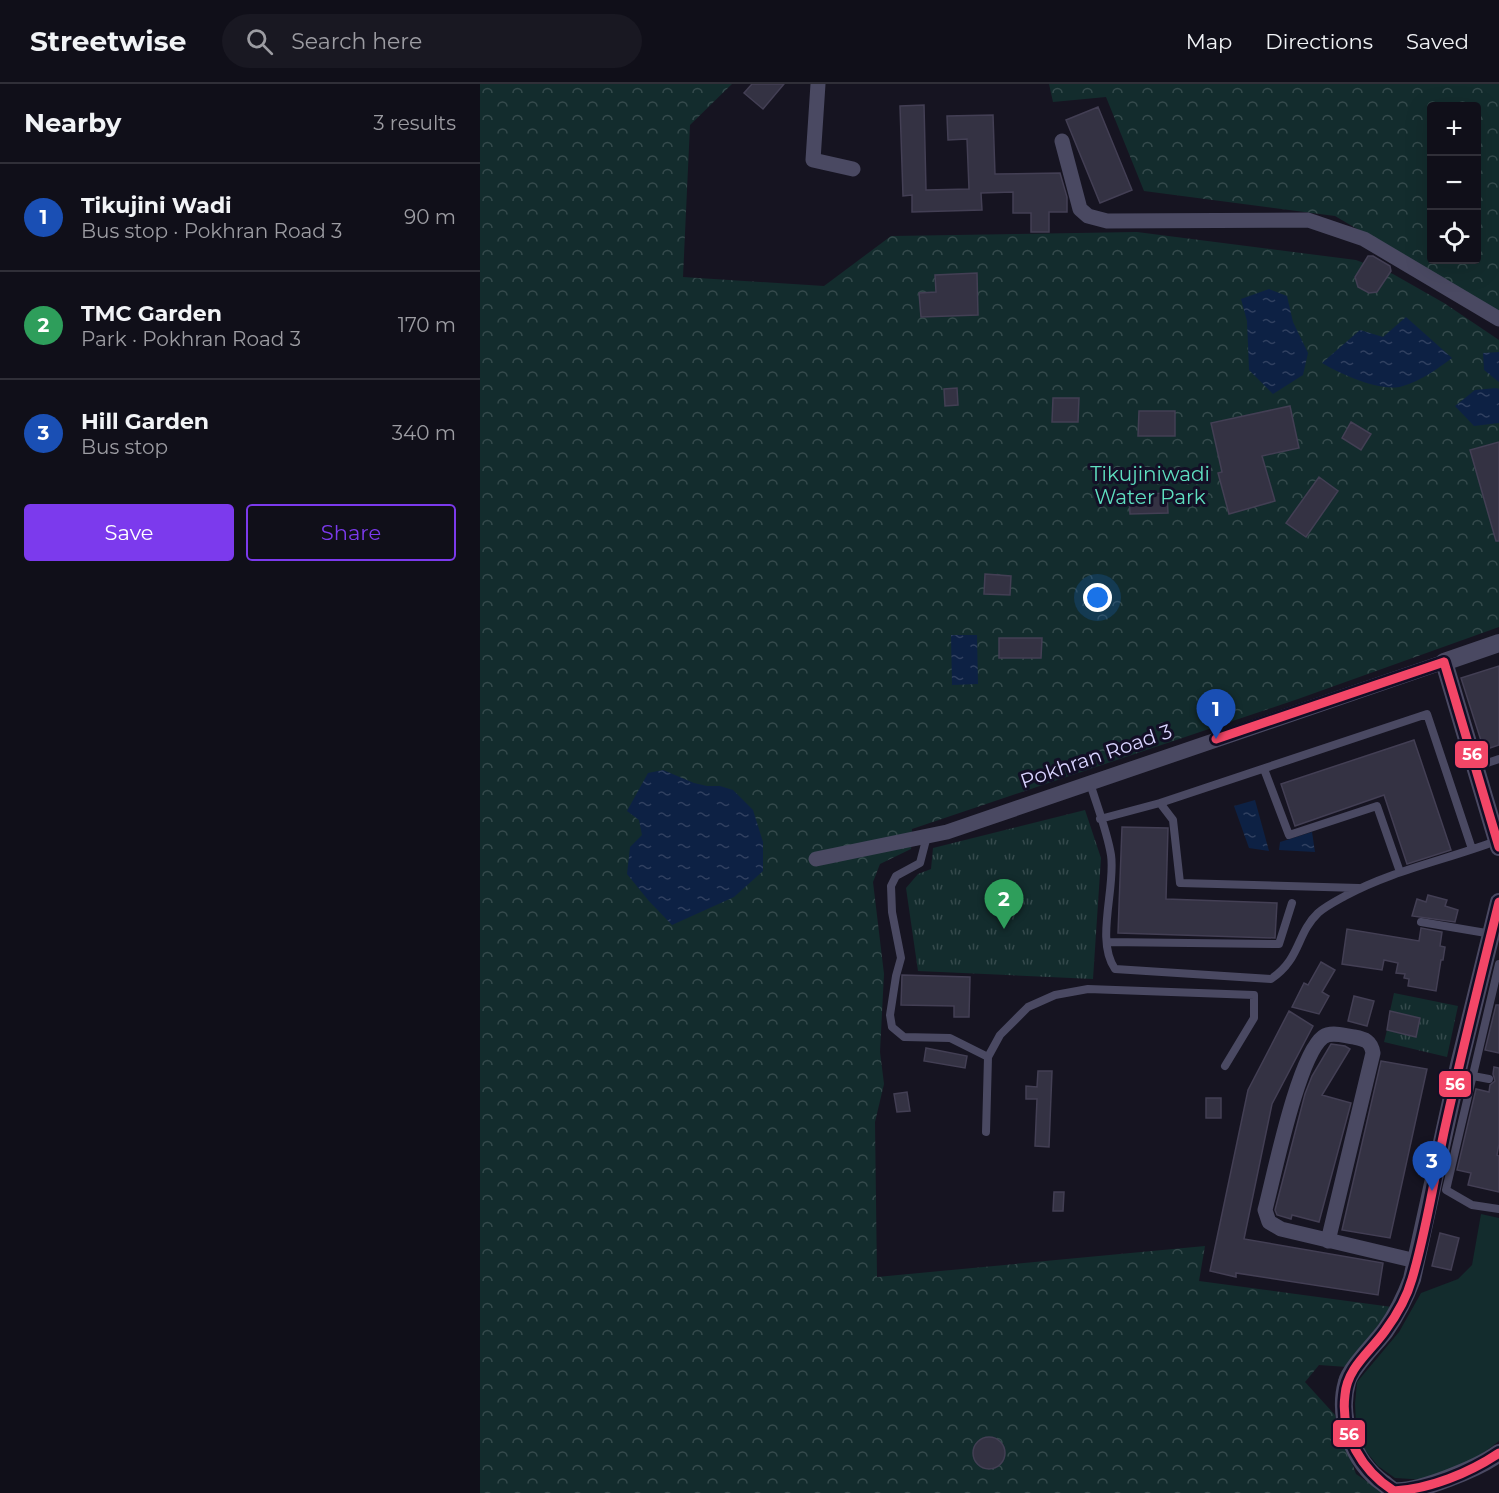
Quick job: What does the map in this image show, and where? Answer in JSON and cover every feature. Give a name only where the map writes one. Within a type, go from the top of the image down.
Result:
[{"type":"street","points":[[818,84],[813,160],[853,170]]},
{"type":"street","points":[[1062,141],[1080,209],[1088,216],[1107,221],[1308,220],[1364,239],[1499,319]]},
{"type":"street","name":"Pokhran Road 3","points":[[816,859],[947,832],[1499,643]]},
{"type":"street","points":[[1444,662],[1498,844]]},
{"type":"street","points":[[1499,902],[1495,935],[1465,1075],[1412,1279],[1401,1308],[1347,1379],[1344,1400],[1352,1446],[1373,1474],[1395,1492],[1416,1491],[1450,1481],[1470,1472],[1499,1453]]},
{"type":"street","points":[[1328,1241],[1372,1053],[1371,1046],[1365,1040],[1334,1034],[1325,1035],[1318,1042],[1298,1084],[1265,1210],[1269,1222],[1281,1229],[1328,1241],[1416,1261]]},
{"type":"lane","points":[[1100,819],[1160,803],[1427,714],[1472,849]]},
{"type":"lane","points":[[1476,767],[1499,759]]},
{"type":"lane","points":[[1264,769],[1289,836],[1377,806],[1400,872]]},
{"type":"lane","points":[[1089,782],[1111,856],[1107,942],[1108,959],[1115,969],[1271,979],[1285,970],[1308,925],[1319,912],[1370,882],[1472,849],[1498,844]]},
{"type":"lane","points":[[1160,803],[1173,820],[1180,883],[1360,888]]},
{"type":"lane","points":[[927,836],[920,863],[896,876],[891,886],[892,912],[901,958],[890,1015],[892,1027],[904,1037],[950,1038],[988,1058]]},
{"type":"lane","points":[[1107,942],[1279,944],[1292,903]]},
{"type":"lane","points":[[1421,922],[1495,935]]},
{"type":"lane","points":[[1499,964],[1465,1075],[1446,1190],[1472,1205],[1499,1209]]},
{"type":"lane","points":[[986,1132],[988,1058],[1000,1035],[1028,1007],[1055,995],[1088,989],[1254,995],[1254,1018],[1225,1066]]},
{"type":"lane","points":[[1465,1075],[1489,1079]]},
{"type":"green space","name":"Tikujiniwadi Water Park","points":[[480,84],[732,84],[690,125],[683,277],[824,286],[891,236],[1137,232],[1356,260],[1393,274],[1444,303],[1499,340],[1499,627],[1298,699],[912,829],[911,849],[880,864],[873,882],[884,974],[880,1052],[884,1084],[875,1122],[877,1277],[1205,1246],[1199,1281],[1392,1307],[1347,1367],[1319,1365],[1305,1382],[1335,1415],[1356,1474],[1384,1493],[480,1493]]},
{"type":"green space","points":[[1049,84],[1499,84],[1499,312],[1335,216],[1144,191],[1106,97],[1053,102]]},
{"type":"green space","points":[[1085,810],[1101,858],[1093,979],[918,971],[906,888],[918,874],[931,869],[933,848]]},
{"type":"green space","points":[[1394,993],[1458,1006],[1447,1057],[1384,1042],[1387,1030],[1416,1037],[1420,1019],[1390,1011]]},
{"type":"green space","points":[[1481,1214],[1499,1218],[1499,1441],[1478,1457],[1426,1480],[1395,1478],[1378,1466],[1361,1445],[1356,1424],[1357,1382],[1399,1332],[1421,1293],[1458,1279],[1472,1265]]},
{"type":"water","points":[[1269,289],[1287,296],[1293,322],[1308,353],[1303,375],[1273,394],[1249,370],[1247,321],[1241,299]]},
{"type":"water","points":[[1406,317],[1452,358],[1410,384],[1394,387],[1361,381],[1322,363],[1360,330],[1383,337]]},
{"type":"water","points":[[1499,352],[1499,382],[1484,370],[1483,353]]},
{"type":"water","points":[[1499,389],[1499,423],[1474,426],[1455,406],[1475,390]]},
{"type":"water","points":[[951,635],[977,635],[978,684],[952,685]]},
{"type":"water","points":[[663,770],[694,783],[733,790],[753,810],[763,842],[763,871],[734,897],[672,925],[627,874],[630,847],[642,835],[639,820],[627,811],[648,773]]},
{"type":"water","points":[[1255,800],[1269,851],[1249,848],[1234,806]]},
{"type":"water","points":[[1312,832],[1315,852],[1279,850],[1280,842]]},
{"type":"building","points":[[752,84],[784,84],[763,109],[744,93]]},
{"type":"building","points":[[924,105],[926,190],[969,189],[967,139],[948,140],[947,116],[993,115],[995,174],[1060,173],[1067,197],[1067,212],[1049,212],[1049,232],[1031,232],[1031,213],[1013,213],[1013,192],[981,193],[982,210],[912,212],[912,195],[903,196],[900,106]]},
{"type":"building","points":[[1098,107],[1132,190],[1100,203],[1066,120]]},
{"type":"building","points":[[1368,256],[1373,256],[1390,266],[1391,271],[1377,292],[1369,293],[1358,287],[1355,277]]},
{"type":"building","points":[[977,273],[978,315],[921,317],[919,293],[936,292],[935,275]]},
{"type":"building","points":[[957,388],[958,405],[945,406],[944,389]]},
{"type":"building","points":[[1053,398],[1079,398],[1078,422],[1052,422]]},
{"type":"building","points":[[1290,406],[1299,448],[1262,456],[1275,501],[1229,514],[1218,473],[1222,472],[1211,423]]},
{"type":"building","points":[[1139,411],[1175,411],[1175,436],[1138,436]]},
{"type":"building","points":[[1351,422],[1371,434],[1361,450],[1342,438]]},
{"type":"building","points":[[1499,442],[1499,541],[1496,541],[1470,450]]},
{"type":"building","points":[[1319,477],[1338,491],[1306,537],[1286,523]]},
{"type":"building","points":[[1167,493],[1168,513],[1130,514],[1129,495]]},
{"type":"building","points":[[985,574],[1011,576],[1010,595],[984,594]]},
{"type":"building","points":[[999,638],[1042,638],[1041,658],[999,658]]},
{"type":"building","points":[[1499,666],[1499,745],[1484,750],[1461,678]]},
{"type":"building","points":[[1414,740],[1451,850],[1407,864],[1384,795],[1295,826],[1281,784]]},
{"type":"building","points":[[1122,827],[1168,828],[1166,899],[1277,903],[1275,938],[1118,933]]},
{"type":"building","points":[[1428,895],[1447,900],[1445,906],[1458,910],[1455,922],[1412,916],[1417,899],[1426,902]]},
{"type":"building","points":[[1421,928],[1442,932],[1440,946],[1445,947],[1436,991],[1408,986],[1409,979],[1404,978],[1405,974],[1396,973],[1398,963],[1384,960],[1382,970],[1342,964],[1347,929],[1419,941]]},
{"type":"building","points":[[1321,962],[1335,970],[1322,992],[1329,996],[1319,1014],[1292,1007],[1304,983],[1308,985]]},
{"type":"building","points":[[902,975],[970,977],[969,1017],[954,1017],[954,1006],[901,1005]]},
{"type":"building","points":[[1354,996],[1374,1001],[1367,1026],[1348,1021]]},
{"type":"building","points":[[1496,1005],[1499,1005],[1499,1053],[1485,1050]]},
{"type":"building","points":[[1289,1011],[1313,1026],[1272,1104],[1244,1239],[1383,1263],[1378,1295],[1236,1273],[1236,1277],[1210,1271],[1248,1090]]},
{"type":"building","points":[[1390,1011],[1420,1018],[1416,1037],[1387,1030]]},
{"type":"building","points":[[1331,1044],[1350,1049],[1322,1095],[1351,1103],[1319,1222],[1292,1215],[1291,1219],[1277,1215],[1275,1210],[1305,1094],[1312,1076]]},
{"type":"building","points":[[926,1048],[967,1056],[965,1068],[924,1061]]},
{"type":"building","points":[[1381,1061],[1427,1069],[1390,1238],[1342,1230]]},
{"type":"building","points":[[1494,1067],[1499,1068],[1497,1155],[1499,1156],[1499,1192],[1468,1185],[1471,1173],[1457,1170],[1476,1089],[1489,1092],[1490,1085],[1495,1081]]},
{"type":"building","points":[[1038,1071],[1052,1071],[1049,1147],[1035,1146],[1037,1099],[1026,1099],[1026,1086],[1037,1087]]},
{"type":"building","points":[[907,1092],[910,1111],[897,1112],[894,1094]]},
{"type":"building","points":[[1206,1098],[1221,1098],[1221,1118],[1206,1118]]},
{"type":"building","points":[[1054,1192],[1064,1192],[1063,1211],[1053,1211]]},
{"type":"building","points":[[1440,1233],[1459,1238],[1451,1270],[1432,1266]]},
{"type":"building","points":[[989,1437],[1000,1442],[1005,1453],[1000,1464],[989,1469],[978,1464],[973,1453],[978,1442]]},
{"type":"transit line","name":"56","points":[[1444,662],[1499,847]]},
{"type":"transit line","name":"56","points":[[1216,739],[1444,662]]},
{"type":"transit line","name":"56","points":[[1499,902],[1457,1074],[1426,1224],[1412,1279],[1393,1319],[1350,1377],[1344,1410],[1350,1437],[1363,1462],[1372,1473],[1394,1491],[1408,1490],[1449,1479],[1499,1453]]},
{"type":"place","name":"Tikujini Wadi","points":[[1216,739]]},
{"type":"place","name":"TMC Garden","points":[[1004,929]]},
{"type":"place","name":"Hill Garden","points":[[1432,1191]]}]
